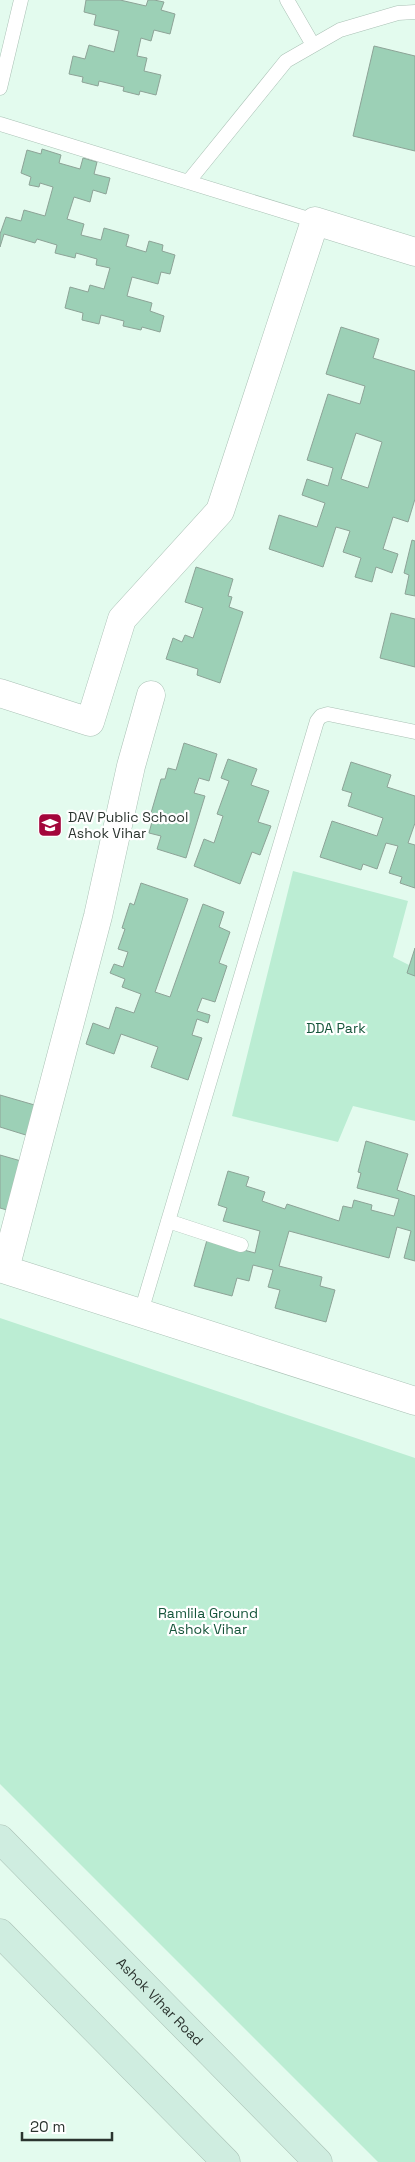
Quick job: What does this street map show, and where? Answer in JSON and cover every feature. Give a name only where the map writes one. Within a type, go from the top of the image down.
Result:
[{"type":"main road","name":"Ashok Vihar Road","points":[[0,1840],[318,2162]]},
{"type":"main road","points":[[0,1933],[226,2162]]},
{"type":"street","points":[[0,693],[90,722],[122,618],[220,511],[315,221],[415,252]]},
{"type":"street","points":[[151,695],[131,766],[98,916],[3,1268],[415,1401]]},
{"type":"lane","points":[[0,88],[21,0]]},
{"type":"lane","points":[[287,0],[312,46]]},
{"type":"lane","points":[[188,182],[286,61],[340,30],[398,13],[415,12]]},
{"type":"lane","points":[[0,124],[315,221]]},
{"type":"lane","points":[[141,1312],[317,721],[321,716],[328,714],[415,732]]},
{"type":"lane","points":[[168,1220],[241,1244]]},
{"type":"green space","name":"DDA Park","points":[[293,871],[408,901],[393,957],[415,968],[415,1121],[353,1106],[338,1142],[232,1116]]},
{"type":"green space","name":"Ramlila Ground Ashok Vihar","points":[[0,1318],[415,1458],[415,2162],[378,2162],[0,1784]]},
{"type":"building","points":[[86,0],[120,0],[146,6],[148,0],[154,0],[164,2],[161,10],[175,14],[170,34],[154,30],[151,41],[141,38],[137,56],[147,58],[144,71],[161,75],[156,95],[140,91],[139,95],[123,91],[124,87],[99,81],[98,86],[82,82],[83,77],[69,74],[73,56],[85,59],[89,45],[114,52],[119,31],[94,25],[96,15],[84,12]]},
{"type":"building","points":[[374,46],[415,56],[415,151],[353,136]]},
{"type":"building","points":[[42,149],[61,155],[59,163],[80,169],[83,158],[97,162],[94,174],[110,178],[106,194],[93,190],[90,202],[74,197],[67,219],[84,224],[81,235],[101,240],[104,228],[129,235],[126,246],[146,252],[149,241],[163,245],[162,251],[175,255],[170,274],[161,272],[158,284],[132,277],[127,296],[152,303],[150,311],[164,316],[160,332],[142,327],[141,330],[123,326],[124,321],[101,315],[99,324],[82,320],[83,313],[65,308],[70,287],[88,292],[90,285],[104,289],[110,268],[96,265],[97,259],[76,253],[75,258],[55,253],[57,245],[37,239],[35,243],[4,234],[0,247],[0,234],[6,217],[21,221],[24,210],[45,216],[53,187],[40,183],[39,187],[29,185],[31,177],[21,173],[27,150],[41,154]]},
{"type":"building","points":[[341,327],[379,339],[373,358],[415,371],[415,499],[408,522],[393,517],[383,549],[398,554],[392,573],[376,567],[372,582],[355,577],[361,558],[343,552],[350,531],[336,527],[323,567],[269,549],[279,515],[317,527],[325,503],[302,495],[307,479],[328,486],[333,468],[307,460],[328,394],[360,404],[365,386],[326,374]],"holes":[[[356,433],[382,442],[368,488],[341,479]]]},
{"type":"building","points":[[412,540],[415,541],[415,596],[405,594],[409,575],[404,573]]},
{"type":"building","points":[[196,567],[233,579],[228,596],[232,597],[229,607],[243,612],[220,683],[197,675],[198,669],[166,659],[173,638],[182,642],[185,635],[193,638],[203,608],[185,602]]},
{"type":"building","points":[[391,613],[415,619],[415,667],[380,658]]},
{"type":"building","points":[[184,743],[217,754],[209,781],[199,778],[194,793],[205,796],[186,858],[157,849],[161,836],[149,833],[154,814],[151,813],[161,779],[165,779],[168,768],[176,770]]},
{"type":"building","points":[[228,759],[257,769],[251,785],[269,791],[258,822],[271,826],[260,855],[252,852],[240,884],[194,866],[204,839],[214,843],[223,816],[217,814],[229,781],[221,778]]},
{"type":"building","points":[[351,762],[391,775],[387,787],[415,796],[415,823],[408,843],[415,845],[415,888],[400,883],[402,877],[389,873],[398,846],[386,843],[377,869],[363,864],[361,870],[320,857],[332,821],[377,836],[383,818],[348,806],[352,793],[342,790]]},
{"type":"building","points":[[141,883],[188,899],[155,992],[170,997],[203,904],[224,912],[219,927],[230,932],[219,963],[227,966],[215,1002],[202,998],[197,1011],[210,1015],[208,1023],[197,1019],[192,1035],[202,1038],[188,1080],[151,1067],[158,1047],[121,1034],[114,1054],[86,1044],[93,1023],[109,1029],[116,1007],[134,1013],[141,994],[122,987],[125,979],[110,973],[114,964],[123,967],[128,952],[118,949],[125,929],[122,928],[130,903],[134,905]]},
{"type":"building","points":[[415,948],[415,976],[407,973]]},
{"type":"building","points":[[0,1095],[38,1106],[29,1136],[0,1127]]},
{"type":"building","points":[[366,1141],[408,1154],[397,1190],[415,1196],[415,1261],[404,1258],[411,1231],[397,1227],[389,1258],[289,1231],[279,1266],[322,1277],[320,1286],[335,1290],[326,1322],[275,1308],[280,1290],[268,1287],[273,1270],[253,1265],[249,1281],[237,1278],[232,1296],[194,1286],[207,1240],[255,1253],[260,1231],[223,1221],[227,1208],[218,1205],[228,1171],[249,1177],[246,1186],[265,1192],[262,1201],[285,1209],[287,1204],[339,1221],[343,1206],[352,1208],[354,1200],[372,1205],[371,1210],[394,1216],[399,1199],[357,1188],[361,1173],[358,1172]]},
{"type":"building","points":[[0,1155],[21,1161],[7,1210],[0,1208]]},
{"type":"place","name":"DAV Public School Ashok Vihar","points":[[50,825]]}]
